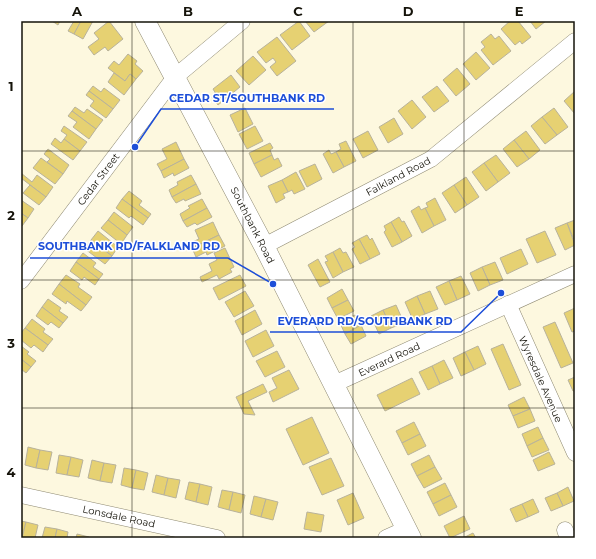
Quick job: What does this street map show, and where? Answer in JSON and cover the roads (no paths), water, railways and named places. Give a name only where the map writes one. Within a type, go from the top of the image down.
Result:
[{"type":"street","name":"Southbank Road","points":[[145,21],[176,77],[264,246],[409,533]]},
{"type":"street","name":"Cedar Street","points":[[21,281],[176,77],[242,21]]},
{"type":"street","name":"Falkland Road","points":[[264,246],[431,159],[575,41]]},
{"type":"street","name":"Everard Road","points":[[334,384],[575,274]]},
{"type":"street","name":"Wyresdale Avenue","points":[[508,304],[575,453]]},
{"type":"street","name":"Lonsdale Road","points":[[21,494],[217,538]]},
{"type":"street","points":[[386,538],[409,533]]},
{"type":"place","name":"CEDAR ST/SOUTHBANK RD","points":[[135,147]]},
{"type":"place","name":"SOUTHBANK RD/FALKLAND RD","points":[[273,284]]},
{"type":"place","name":"EVERARD RD/SOUTHBANK RD","points":[[501,293]]}]
